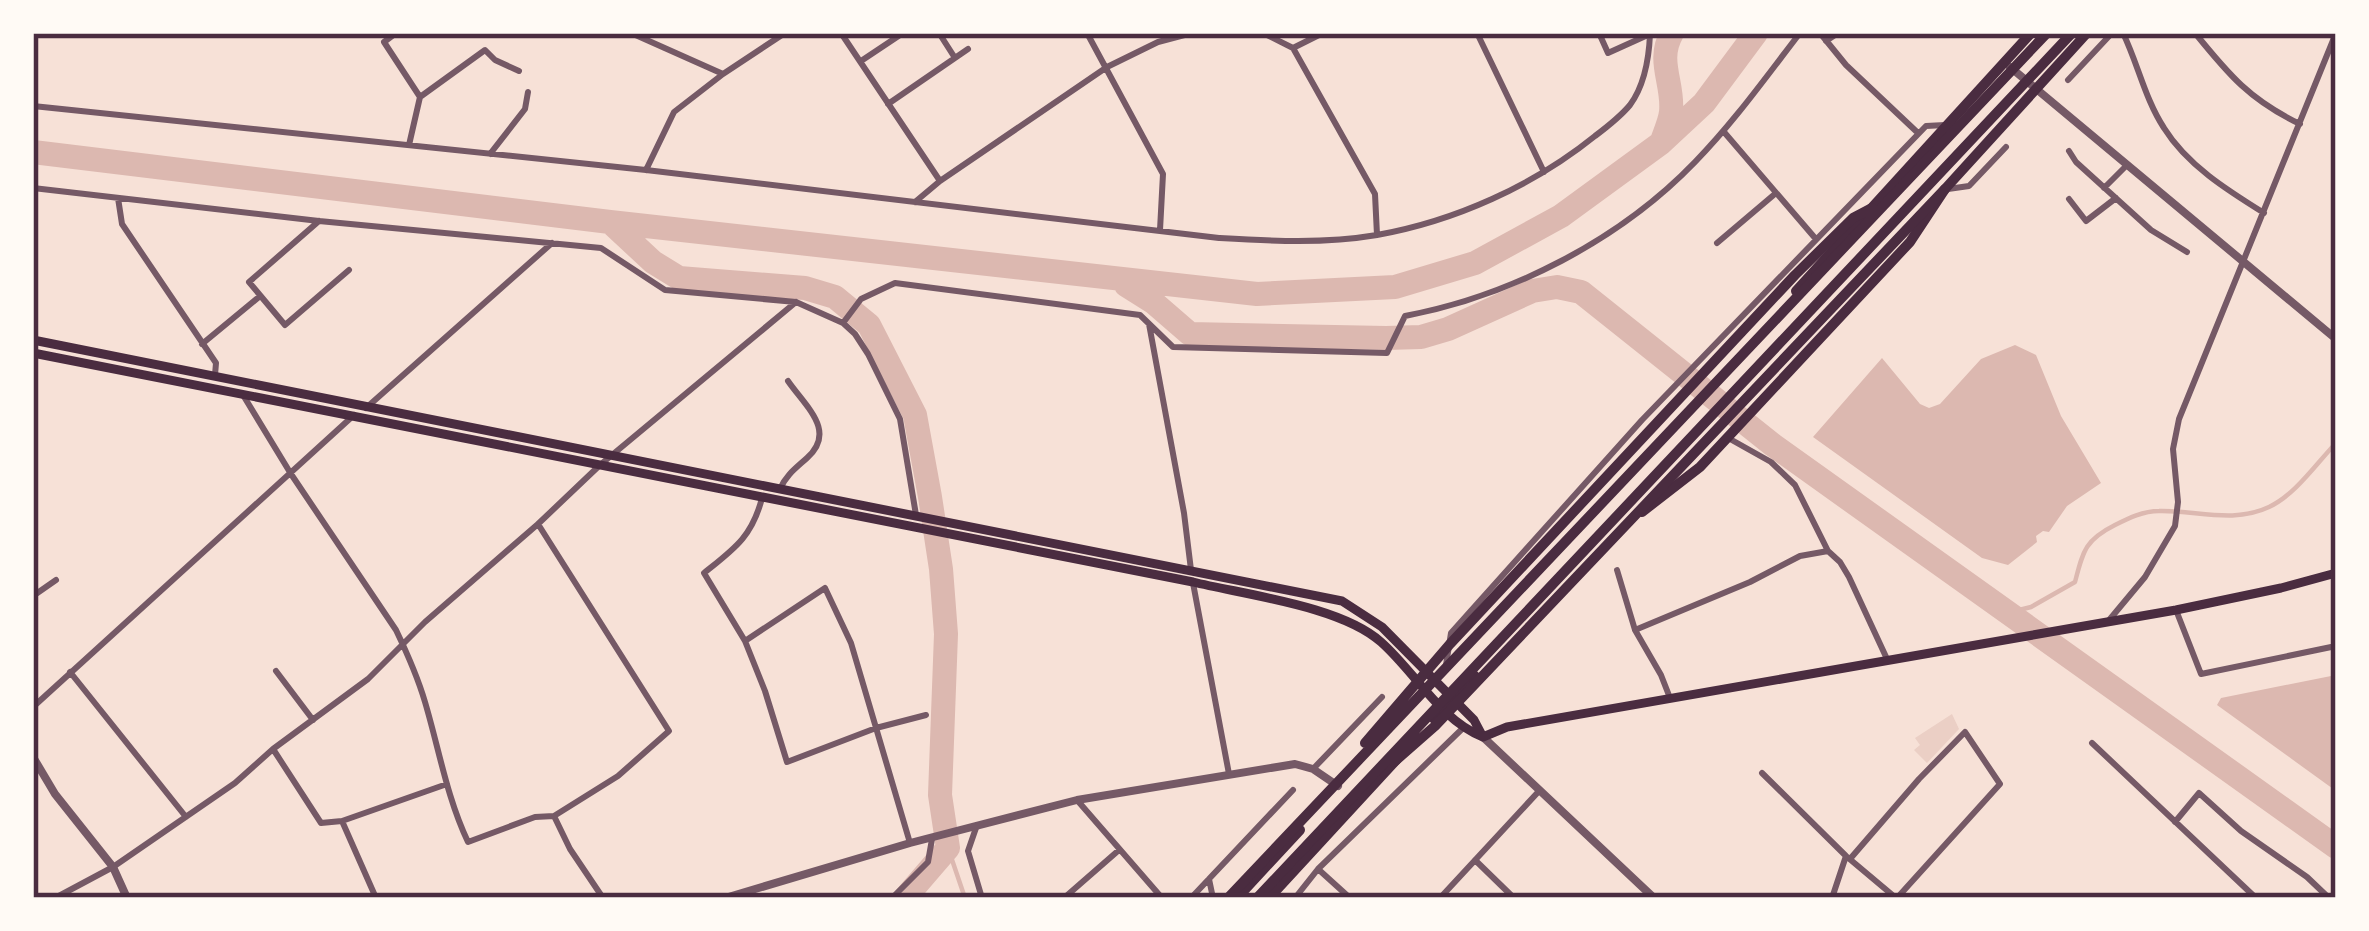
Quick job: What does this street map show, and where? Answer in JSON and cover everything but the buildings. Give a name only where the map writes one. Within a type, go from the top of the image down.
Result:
[{"type":"highway","points":[[1339,783],[1441,678],[2031,33]]},
{"type":"highway","points":[[1232,898],[2047,33]]},
{"type":"highway","points":[[1257,898],[2072,33]]},
{"type":"highway","points":[[1349,801],[1435,726],[1792,352],[2087,33]]},
{"type":"highway","points":[[1269,898],[1608,538],[1700,467],[1910,242],[1945,189]]},
{"type":"highway","points":[[1339,783],[1382,721],[1450,644],[1795,275],[1853,218],[1872,208]]},
{"type":"main road","points":[[33,340],[1342,601],[1382,627],[1441,678],[1462,729],[1484,737],[1507,727],[2176,610],[2336,573]]},
{"type":"main road","points":[[33,352],[1193,582],[1332,615],[1378,639],[1428,692],[1474,720],[1484,737]]},
{"type":"street","points":[[396,33],[384,42],[420,97]]},
{"type":"street","points":[[631,33],[723,74]]},
{"type":"street","points":[[646,170],[674,112],[785,33]]},
{"type":"street","points":[[841,33],[940,181]]},
{"type":"street","points":[[860,62],[903,33]]},
{"type":"street","points":[[938,33],[956,58]]},
{"type":"street","points":[[1087,33],[1163,174],[1160,230]]},
{"type":"street","points":[[914,203],[1107,67],[1157,42],[1192,33]]},
{"type":"street","points":[[1263,33],[1293,48],[1375,194],[1377,235]]},
{"type":"street","points":[[1477,33],[1544,172]]},
{"type":"street","points":[[33,106],[646,170],[1219,238],[1302,243],[1377,235],[1432,221],[1487,201],[1579,149],[1630,105],[1649,53],[1651,34],[1608,53],[1599,33]]},
{"type":"street","points":[[1684,33],[1694,33]]},
{"type":"street","points":[[843,323],[861,299],[895,284],[1140,315],[1174,347],[1387,353],[1405,316],[1499,290],[1558,262],[1640,211],[1724,131],[1800,33]]},
{"type":"street","points":[[1820,33],[1846,65],[1918,134]]},
{"type":"street","points":[[1826,41],[1838,33]]},
{"type":"street","points":[[2068,80],[2112,33]]},
{"type":"street","points":[[2123,33],[2156,114],[2172,140],[2218,183],[2264,213]]},
{"type":"street","points":[[2195,33],[2242,88],[2267,108],[2300,124]]},
{"type":"street","points":[[2110,620],[2145,577],[2175,526],[2178,502],[2173,449],[2179,419],[2336,33]]},
{"type":"street","points":[[1293,48],[1321,34]]},
{"type":"street","points":[[888,104],[968,49]]},
{"type":"street","points":[[409,145],[420,97],[485,50],[519,71]]},
{"type":"street","points":[[2004,62],[2336,339]]},
{"type":"street","points":[[490,154],[525,109],[528,92]]},
{"type":"street","points":[[1441,678],[1451,633],[1642,420],[1926,126],[1945,125]]},
{"type":"street","points":[[1724,131],[1815,238]]},
{"type":"street","points":[[1945,189],[1969,186],[2006,147]]},
{"type":"street","points":[[2069,151],[2151,230],[2187,252]]},
{"type":"street","points":[[2104,188],[2127,165]]},
{"type":"street","points":[[33,188],[602,248],[665,290],[796,302],[843,323],[868,355],[900,418],[916,529]]},
{"type":"street","points":[[1717,243],[1776,193]]},
{"type":"street","points":[[118,198],[122,224],[215,363],[214,376]]},
{"type":"street","points":[[2069,199],[2086,221],[2116,198]]},
{"type":"street","points":[[319,221],[248,282],[285,326],[349,270]]},
{"type":"street","points":[[33,707],[350,417],[551,243]]},
{"type":"street","points":[[202,344],[260,297]]},
{"type":"street","points":[[55,898],[113,867],[187,817],[368,679],[600,465],[796,302]]},
{"type":"street","points":[[1149,324],[1229,774]]},
{"type":"street","points":[[780,489],[822,438],[788,381]]},
{"type":"street","points":[[242,394],[396,629],[424,697],[455,814],[468,842],[554,816],[618,776],[669,731],[538,524]]},
{"type":"street","points":[[1727,437],[1771,463],[1795,485],[1828,550],[1849,578],[1887,659]]},
{"type":"street","points":[[762,498],[756,523],[739,545],[704,573],[745,641],[787,762],[876,728],[926,715]]},
{"type":"street","points":[[1635,630],[1800,556],[1828,550]]},
{"type":"street","points":[[1617,570],[1635,630],[1670,698]]},
{"type":"street","points":[[33,596],[56,580]]},
{"type":"street","points":[[745,641],[825,588],[851,643],[910,843]]},
{"type":"street","points":[[2176,610],[2201,674],[2336,646]]},
{"type":"street","points":[[276,671],[313,720]]},
{"type":"street","points":[[70,672],[187,817]]},
{"type":"street","points":[[1313,769],[1382,697]]},
{"type":"street","points":[[1295,898],[1318,868],[1462,729]]},
{"type":"street","points":[[1762,773],[1848,858],[1897,898],[2000,784],[1965,732],[1848,858],[1832,898]]},
{"type":"street","points":[[1484,737],[1654,898]]},
{"type":"street","points":[[2092,743],[2256,898]]},
{"type":"street","points":[[273,748],[320,823],[342,821],[447,784]]},
{"type":"street","points":[[33,757],[55,794],[113,867],[127,898]]},
{"type":"street","points":[[725,898],[1077,800],[1285,765],[1313,769],[1339,783]]},
{"type":"street","points":[[1191,898],[1293,790]]},
{"type":"street","points":[[1440,898],[1540,790]]},
{"type":"street","points":[[2175,823],[2199,793],[2329,898]]},
{"type":"street","points":[[1077,800],[1162,898]]},
{"type":"street","points":[[554,816],[603,898]]},
{"type":"street","points":[[342,821],[376,898]]},
{"type":"street","points":[[977,825],[968,851],[982,898]]},
{"type":"street","points":[[892,898],[928,862],[934,837]]},
{"type":"street","points":[[1064,898],[1119,850]]},
{"type":"street","points":[[1475,860],[1514,898]]},
{"type":"street","points":[[1318,868],[1350,898]]},
{"type":"street","points":[[1209,879],[1213,898]]},
{"type":"shaded area","points":[[2015,345],[2036,355],[2061,416],[2101,483],[2067,506],[2049,532],[2036,536],[2037,542],[2008,565],[1982,558],[1813,437],[1882,358],[1920,404],[1929,408],[1940,404],[1981,359]]},
{"type":"shaded area","points":[[2336,675],[2336,791],[2217,705],[2221,698]]},
{"type":"shaded area","points":[[1952,714],[1959,729],[1927,763],[1914,750],[1920,745],[1915,738]]},
{"type":"waterway","points":[[1662,141],[1671,112],[1665,63],[1672,33]]},
{"type":"waterway","points":[[33,152],[1257,294],[1395,287],[1475,263],[1561,216],[1661,143],[1704,103],[1756,33]]},
{"type":"waterway","points":[[610,222],[653,262],[679,278],[805,288],[835,297],[869,325],[915,415],[941,569],[946,634],[940,795],[948,848],[905,898]]},
{"type":"waterway","points":[[1126,285],[1190,334],[1386,338],[1421,337],[1448,329],[1532,291],[1557,287],[1581,292],[1773,445],[2336,847]]},
{"type":"waterway","points":[[2007,613],[2031,607],[2075,582],[2087,548],[2115,525],[2153,511],[2242,515],[2269,507],[2296,487],[2336,443]]},
{"type":"waterway","points":[[948,848],[965,898]]}]
